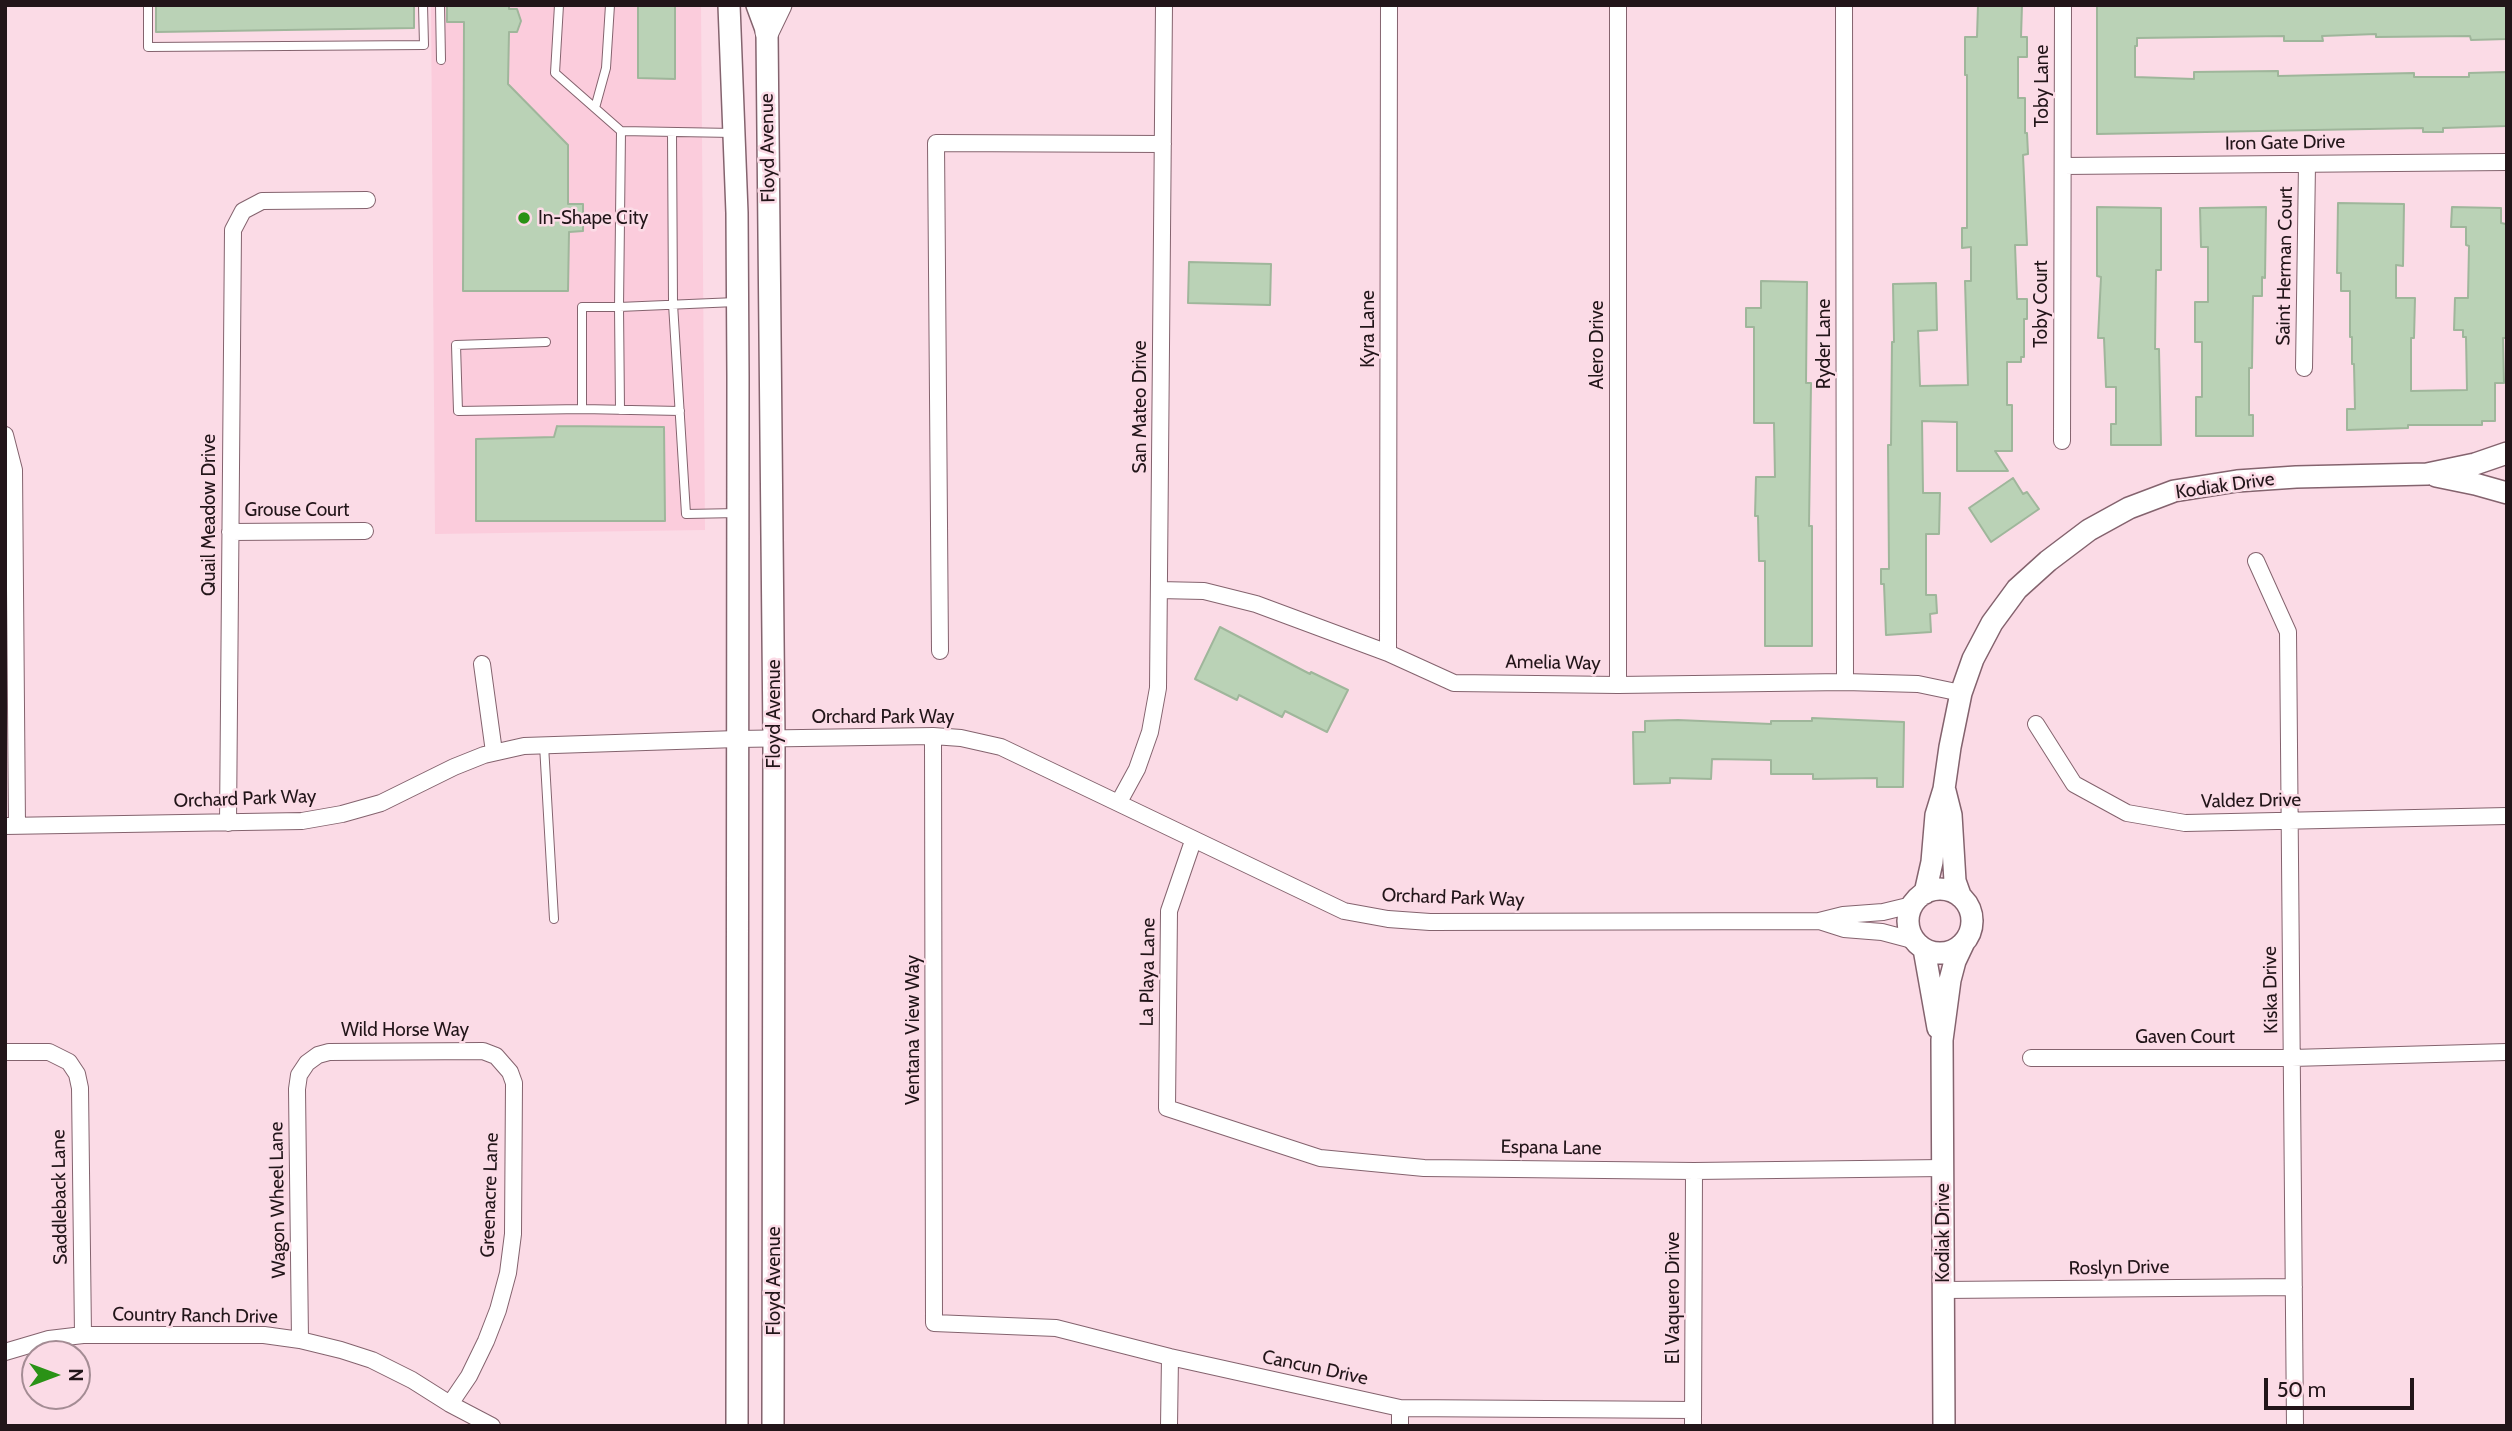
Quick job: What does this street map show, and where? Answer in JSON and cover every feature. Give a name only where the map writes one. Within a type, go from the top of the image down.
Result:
[{"type":"main road","points":[[767,32],[780,5]]},
{"type":"street","name":"Floyd Avenue","points":[[729,5],[737,213],[737,1426]]},
{"type":"street","name":"Floyd Avenue","points":[[757,5],[767,32],[774,738],[774,1426]]},
{"type":"street","name":"San Mateo Drive","points":[[1119,802],[1137,769],[1150,732],[1158,688],[1164,5]]},
{"type":"street","name":"Kyra Lane","points":[[1388,653],[1389,5]]},
{"type":"street","name":"Alero Drive","points":[[1618,5],[1618,685]]},
{"type":"street","name":"Ryder Lane","points":[[1844,5],[1845,682]]},
{"type":"street","name":"Toby Lane","points":[[2063,5],[2063,166]]},
{"type":"street","points":[[940,651],[936,143],[1163,144]]},
{"type":"street","name":"Iron Gate Drive","points":[[2063,166],[2507,162]]},
{"type":"street","name":"Saint Herman Court","points":[[2304,368],[2307,164]]},
{"type":"street","name":"Toby Court","points":[[2062,441],[2063,166]]},
{"type":"street","name":"Quail Meadow Drive","points":[[228,823],[233,230],[243,211],[262,201],[367,200]]},
{"type":"street","points":[[5,435],[14,470],[11,826]]},
{"type":"street","points":[[2507,456],[2502,477],[2507,492]]},
{"type":"street","name":"Kodiak Drive","points":[[1918,899],[1932,862],[1936,815],[1944,789],[1961,693],[1973,659],[2017,589],[2089,530],[2129,508],[2174,491],[2237,481],[2296,477],[2427,474],[2507,456]]},
{"type":"street","name":"Kodiak Drive","points":[[2427,474],[2507,492]]},
{"type":"street","name":"Grouse Court","points":[[230,532],[365,531]]},
{"type":"street","name":"Kiska Drive","points":[[2256,561],[2288,632],[2295,1426]]},
{"type":"street","name":"Amelia Way","points":[[1159,590],[1204,591],[1255,604],[1388,653],[1454,682],[1618,685],[1845,682],[1918,684],[1961,693]]},
{"type":"street","points":[[482,664],[495,752]]},
{"type":"street","name":"Valdez Drive","points":[[2036,724],[2074,784],[2127,813],[2185,823],[2507,817]]},
{"type":"street","name":"Orchard Park Way","points":[[11,826],[302,821],[381,803],[454,767],[495,752],[544,745],[933,736],[961,738],[1001,747],[1344,911],[1388,919],[1430,922],[1819,921],[1843,915],[1883,912],[1918,899]]},
{"type":"street","name":"Ventana View Way","points":[[933,736],[934,1323]]},
{"type":"street","name":"Kodiak Drive","points":[[1944,789],[1951,815],[1952,862],[1960,895]]},
{"type":"street","name":"La Playa Lane","points":[[1167,1108],[1169,911],[1193,841]]},
{"type":"street","points":[[1941,889],[1960,895],[1967,903],[1972,922],[1964,942],[1945,952],[1934,952],[1920,945],[1910,932],[1908,921],[1918,899],[1941,889]]},
{"type":"street","name":"Orchard Park Way","points":[[1819,921],[1844,929],[1882,932],[1920,945]]},
{"type":"street","name":"Kodiak Drive","points":[[1944,1426],[1942,1040],[1950,980],[1964,942]]},
{"type":"street","name":"Kodiak Drive","points":[[1920,945],[1942,1040]]},
{"type":"street","name":"Wild Horse Way","points":[[307,1063],[318,1055],[329,1052],[483,1051],[503,1061]]},
{"type":"street","name":"Saddleback Lane","points":[[5,1052],[49,1052],[69,1062],[77,1074],[80,1088],[83,1335]]},
{"type":"street","name":"Gaven Court","points":[[2031,1058],[2292,1058],[2507,1052]]},
{"type":"street","name":"Greenacre Lane","points":[[450,1404],[469,1376],[486,1341],[508,1273],[513,1234],[513,1083],[503,1061]]},
{"type":"street","name":"Wagon Wheel Lane","points":[[300,1340],[297,1088],[299,1075],[307,1063]]},
{"type":"street","name":"Espana Lane","points":[[1167,1108],[1320,1158],[1424,1168],[1695,1171],[1943,1168]]},
{"type":"street","name":"El Vaquero Drive","points":[[1693,1418],[1695,1171]]},
{"type":"street","name":"Roslyn Drive","points":[[1943,1290],[2294,1287]]},
{"type":"street","name":"Cancun Drive","points":[[934,1323],[1056,1328],[1170,1357],[1400,1408],[1693,1418]]},
{"type":"street","name":"Country Ranch Drive","points":[[5,1352],[50,1339],[83,1335],[264,1335],[300,1340],[372,1360],[492,1426]]},
{"type":"street","points":[[1169,1426],[1170,1357]]},
{"type":"street","points":[[1400,1408],[1400,1426]]},
{"type":"lane","points":[[148,5],[148,47],[424,45],[423,5]]},
{"type":"lane","points":[[440,5],[441,60]]},
{"type":"lane","points":[[559,5],[555,73],[621,131],[733,134]]},
{"type":"lane","points":[[595,108],[606,68],[610,5]]},
{"type":"lane","points":[[620,410],[621,131]]},
{"type":"lane","points":[[671,132],[673,304],[686,514],[738,513]]},
{"type":"lane","points":[[582,409],[582,307],[737,302]]},
{"type":"lane","points":[[546,342],[456,345],[458,411],[680,411]]},
{"type":"lane","points":[[544,745],[554,919]]},
{"type":"shaded area","points":[[431,5],[701,5],[705,530],[435,534]]},
{"type":"building","points":[[156,5],[414,5],[414,28],[156,32]]},
{"type":"building","points":[[447,5],[509,5],[509,9],[517,9],[521,21],[517,32],[509,32],[508,84],[568,145],[568,204],[583,204],[583,231],[569,232],[568,291],[463,291],[464,22],[447,22]]},
{"type":"building","points":[[638,5],[675,5],[675,79],[638,78]]},
{"type":"building","points":[[1978,5],[2022,5],[2021,37],[2027,37],[2027,57],[2018,57],[2018,98],[2025,98],[2028,154],[2023,155],[2027,245],[2015,245],[2017,299],[2027,299],[2027,319],[2024,319],[2024,357],[2021,357],[2021,362],[2007,362],[2007,405],[2012,405],[2012,451],[1995,451],[2008,471],[1957,471],[1957,422],[1922,421],[1923,493],[1940,493],[1939,534],[1926,534],[1926,595],[1936,595],[1937,613],[1930,614],[1931,632],[1886,635],[1881,569],[1889,569],[1888,445],[1891,445],[1893,284],[1936,283],[1937,330],[1918,331],[1920,386],[1968,385],[1965,281],[1971,281],[1971,247],[1962,248],[1962,228],[1967,228],[1965,37],[1977,37]]},
{"type":"building","points":[[2097,5],[2507,5],[2507,39],[2471,40],[2470,36],[2376,37],[2376,34],[2322,36],[2323,41],[2284,41],[2284,36],[2137,38],[2135,77],[2194,79],[2194,72],[2278,71],[2278,76],[2414,73],[2414,77],[2469,77],[2469,73],[2506,72],[2507,126],[2443,128],[2443,132],[2423,132],[2423,128],[2097,134]]},
{"type":"building","points":[[2338,203],[2404,204],[2403,266],[2396,265],[2396,298],[2415,298],[2414,338],[2411,338],[2411,391],[2467,390],[2466,337],[2463,337],[2463,330],[2454,330],[2455,298],[2468,298],[2469,246],[2466,245],[2466,227],[2451,227],[2452,207],[2501,208],[2501,223],[2506,224],[2507,338],[2503,338],[2504,383],[2495,383],[2495,421],[2482,421],[2482,425],[2408,425],[2408,428],[2347,430],[2347,409],[2355,409],[2354,364],[2350,337],[2350,291],[2341,291],[2341,273],[2337,273]]},
{"type":"building","points":[[2097,207],[2161,208],[2161,270],[2156,270],[2155,349],[2159,349],[2161,445],[2111,445],[2111,424],[2116,424],[2116,387],[2106,387],[2104,338],[2098,338],[2101,277],[2097,276]]},
{"type":"building","points":[[2266,207],[2265,278],[2262,277],[2262,296],[2253,296],[2249,415],[2253,415],[2253,436],[2196,436],[2196,397],[2202,397],[2202,342],[2195,342],[2195,302],[2208,302],[2208,247],[2201,247],[2200,208]]},
{"type":"building","points":[[1189,262],[1271,264],[1270,305],[1188,303]]},
{"type":"building","points":[[1761,281],[1807,282],[1806,383],[1811,383],[1809,526],[1812,526],[1812,646],[1765,646],[1765,561],[1759,561],[1758,516],[1755,516],[1756,477],[1775,477],[1774,423],[1754,423],[1754,327],[1746,327],[1746,308],[1761,308]]},
{"type":"building","points":[[557,426],[664,427],[665,521],[476,521],[476,439],[554,437]]},
{"type":"building","points":[[2013,478],[2023,494],[2027,492],[2039,509],[1991,542],[1969,508]]},
{"type":"building","points":[[1220,627],[1310,674],[1311,672],[1348,690],[1327,732],[1285,711],[1282,717],[1239,695],[1237,700],[1195,679]]},
{"type":"building","points":[[1812,718],[1904,722],[1903,787],[1877,787],[1877,778],[1813,779],[1813,774],[1771,774],[1771,760],[1712,759],[1711,779],[1670,778],[1670,783],[1634,784],[1633,732],[1645,732],[1645,721],[1771,724],[1771,721],[1812,721]]},
{"type":"place","name":"In-Shape City","points":[[524,218]]}]
